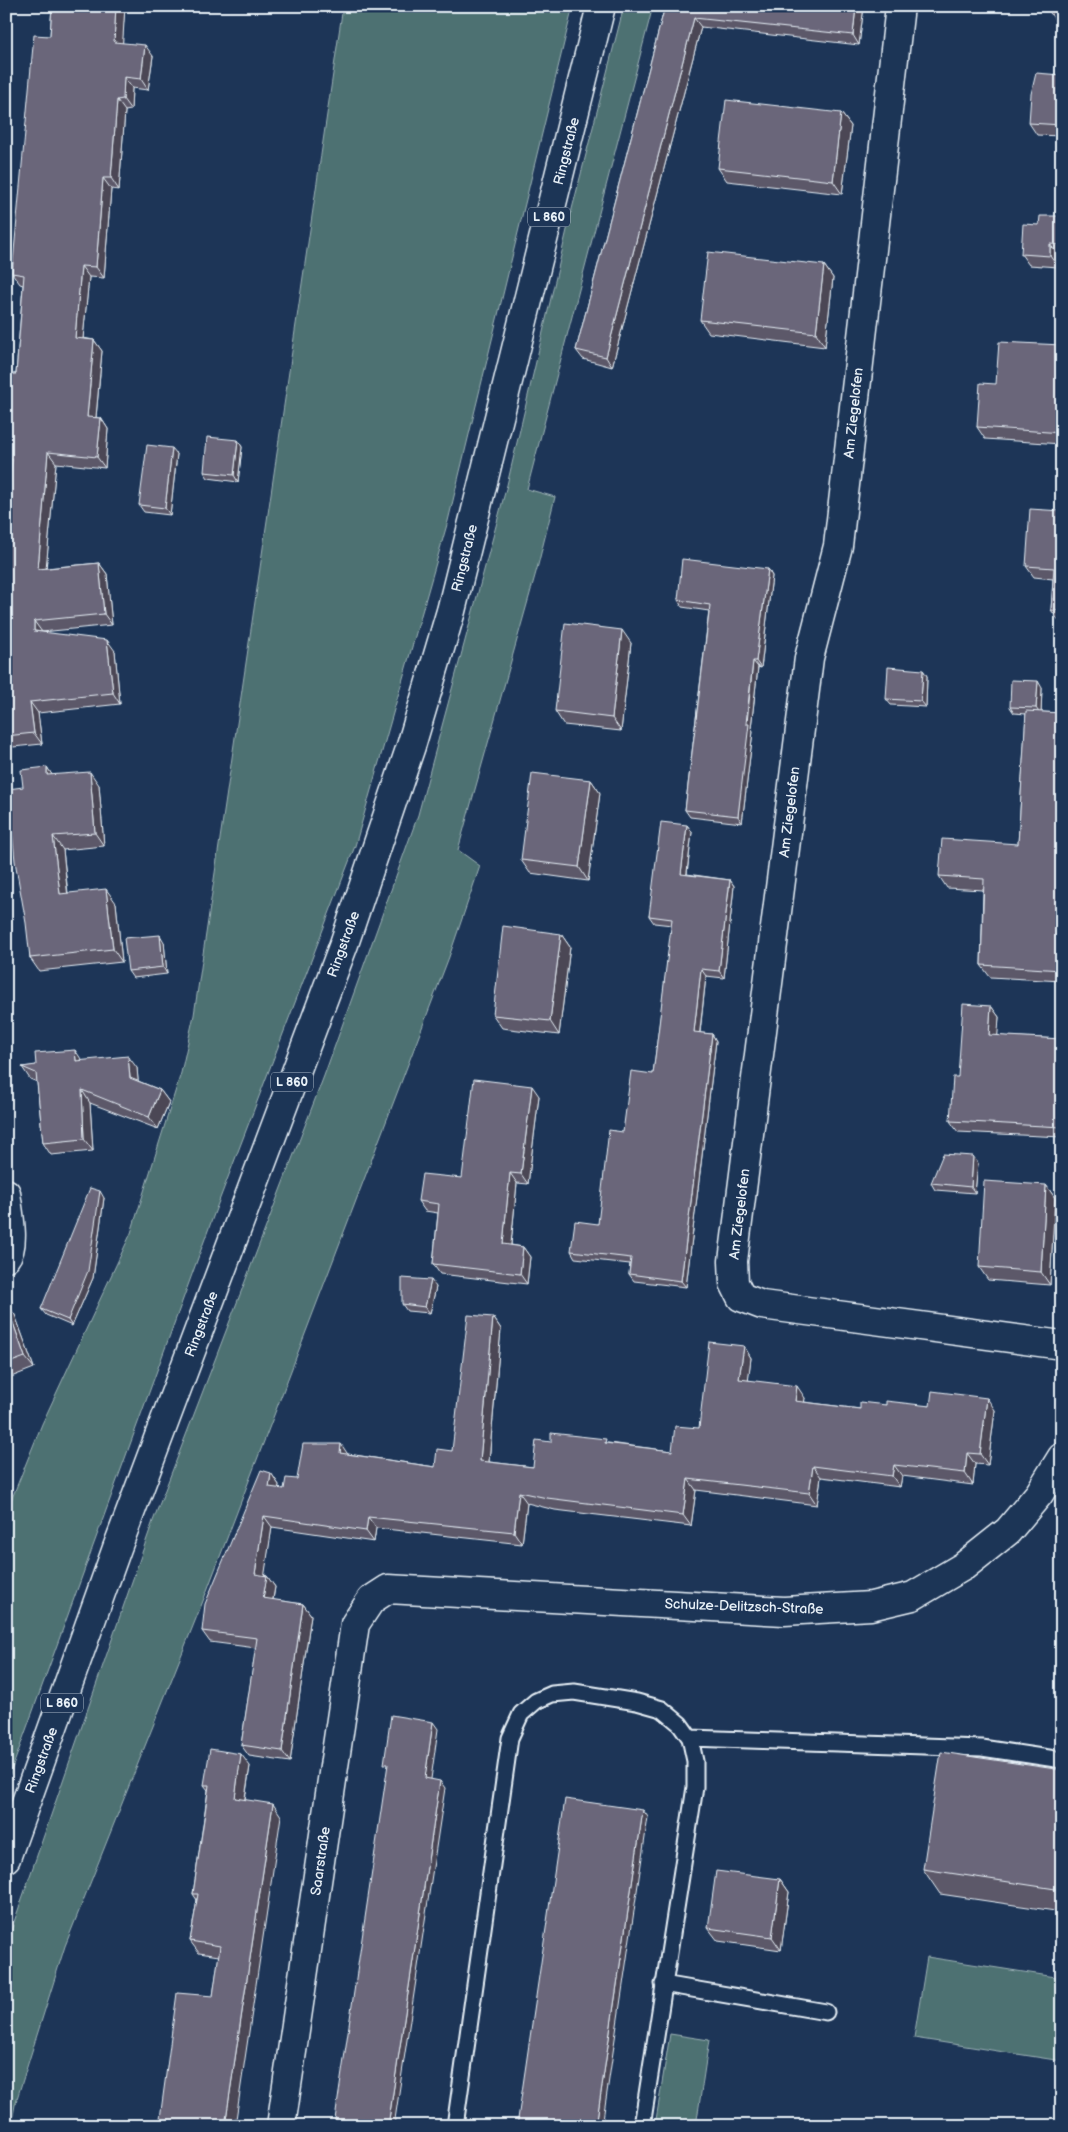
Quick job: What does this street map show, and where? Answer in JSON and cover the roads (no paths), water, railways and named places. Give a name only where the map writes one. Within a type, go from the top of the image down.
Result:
[{"type":"street","name":"Ringstraße","points":[[6,1858],[117,1548],[344,944],[411,746],[451,611],[601,6]]},
{"type":"street","name":"Am Ziegelofen","points":[[900,6],[838,546],[809,658],[733,1261],[734,1282],[741,1297],[762,1305],[1062,1345]]},
{"type":"street","points":[[6,1194],[11,1236],[9,1254],[6,1257]]},
{"type":"street","name":"Schulze-Delitzsch-Straße","points":[[371,1600],[388,1589],[784,1610],[830,1610],[871,1606],[912,1596],[964,1566],[1008,1531],[1039,1494],[1062,1457]]},
{"type":"street","name":"Saarstraße","points":[[281,2126],[355,1624],[371,1600]]},
{"type":"lane","points":[[455,2126],[510,1738],[521,1714],[536,1701],[552,1694],[574,1692],[637,1702],[662,1709],[680,1724],[690,1738],[695,1761],[695,1787],[642,2126]]},
{"type":"lane","points":[[690,1738],[982,1748],[1062,1760]]},
{"type":"lane","points":[[663,1984],[826,2012]]}]
